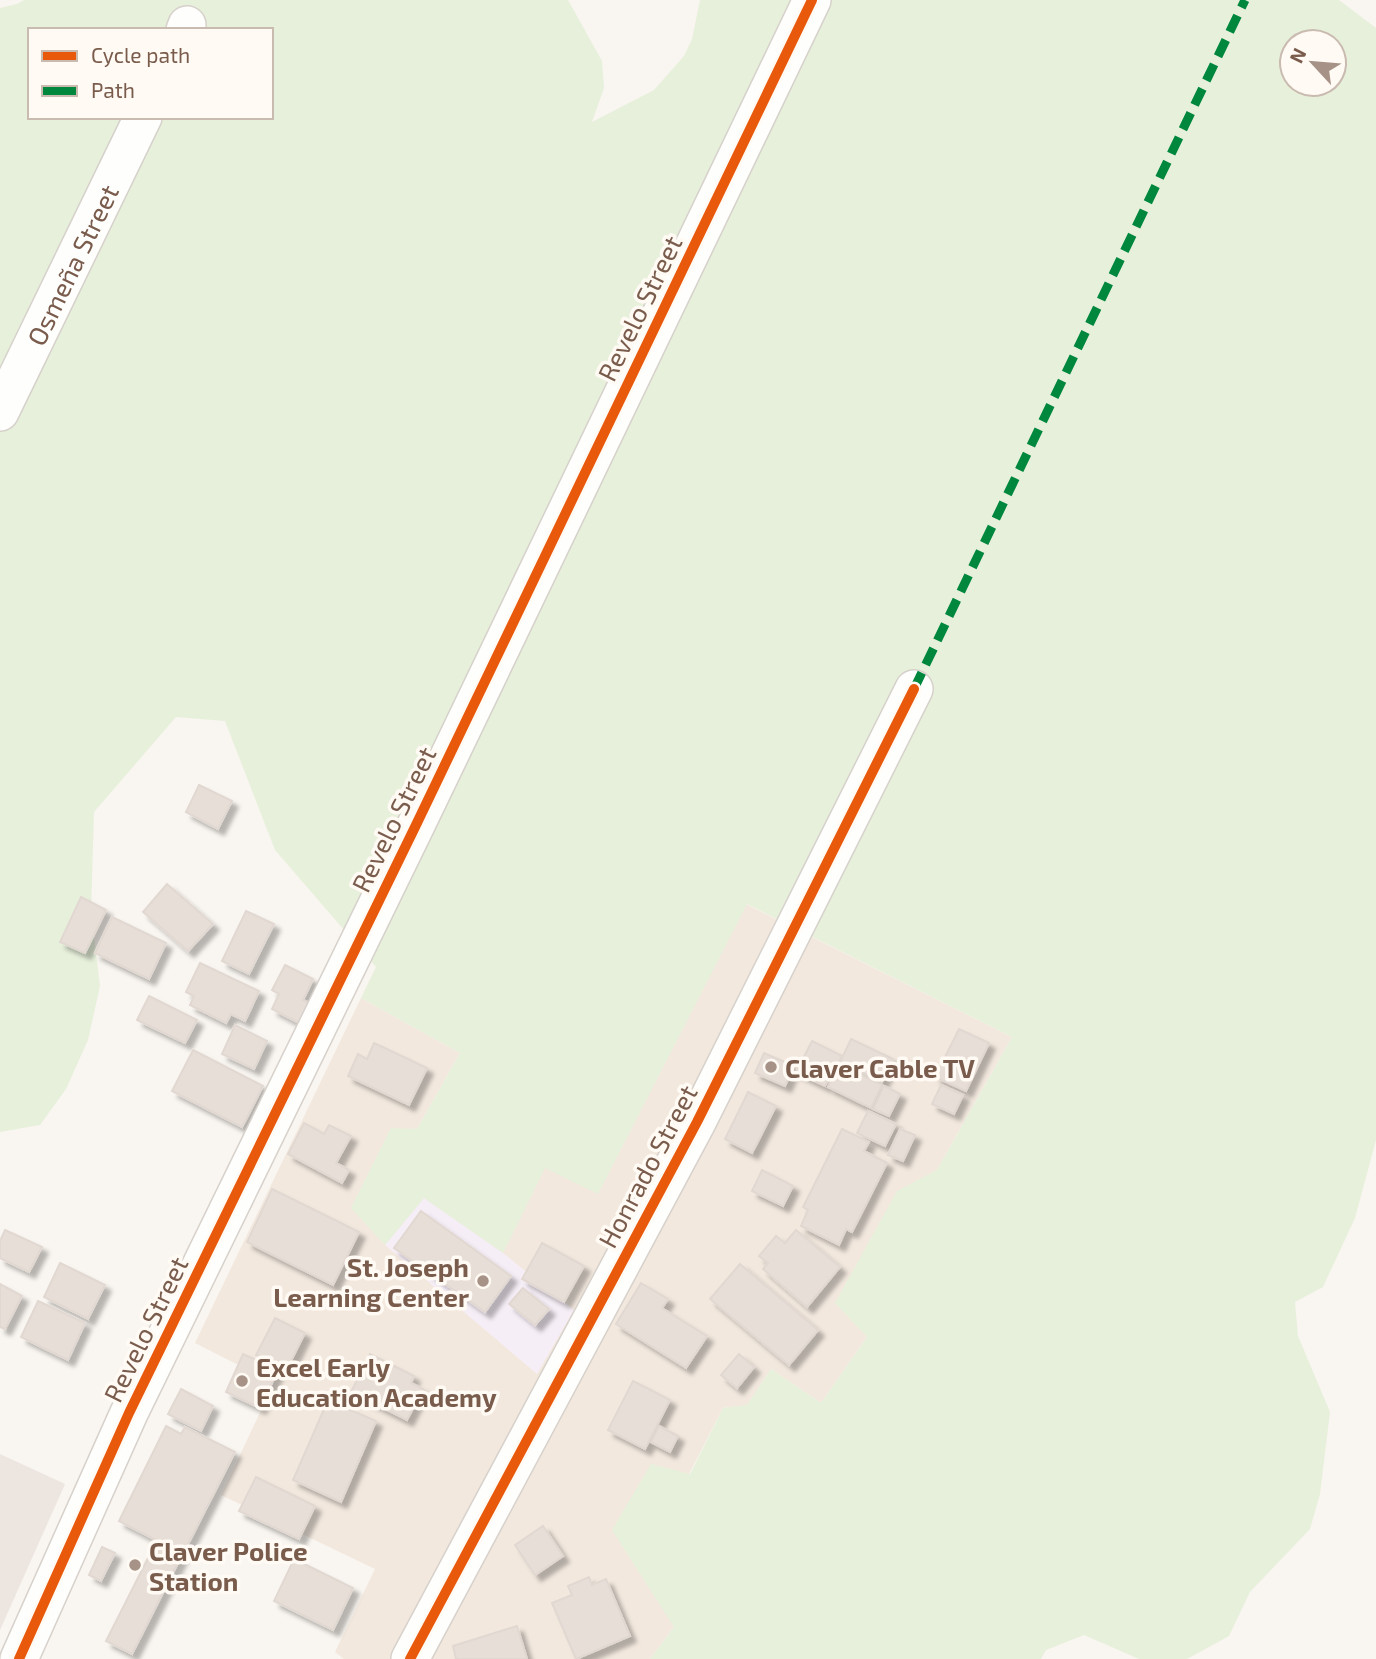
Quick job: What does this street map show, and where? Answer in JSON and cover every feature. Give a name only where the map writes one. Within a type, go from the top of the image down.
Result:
[{"type":"street","name":"Revelo Street","points":[[19,1659],[130,1413],[812,0]]},
{"type":"street","name":"Osmeña Street","points":[[0,411],[142,119]]},
{"type":"street","name":"Honrado Street","points":[[410,1659],[697,1122],[914,689]]},
{"type":"shaded area","points":[[746,904],[1012,1037],[937,1170],[867,1337],[821,1403],[771,1369],[747,1406],[723,1408],[689,1474],[674,1627],[650,1659],[344,1659],[335,1652],[375,1569],[221,1495],[274,1383],[195,1343],[361,998],[460,1053],[417,1129],[545,1167],[598,1193]]},
{"type":"shaded area","name":"St. Joseph Learning Center","points":[[424,1198],[503,1253],[574,1310],[537,1374],[385,1245]]},
{"type":"shaded area","points":[[0,1454],[65,1484],[0,1630]]},
{"type":"green space","points":[[24,0],[568,0],[602,61],[604,88],[592,122],[654,90],[684,56],[692,39],[700,0],[1339,0],[1376,28],[1376,1140],[1355,1218],[1323,1287],[1295,1302],[1298,1336],[1330,1412],[1320,1494],[1310,1529],[1250,1592],[1229,1636],[1187,1659],[1139,1659],[1084,1635],[1046,1650],[1041,1659],[650,1659],[674,1627],[612,1530],[651,1464],[690,1474],[723,1408],[747,1405],[771,1369],[821,1403],[867,1337],[835,1303],[897,1191],[937,1170],[1012,1037],[747,904],[598,1194],[545,1168],[503,1253],[424,1198],[385,1245],[351,1208],[391,1128],[417,1129],[460,1053],[361,998],[376,967],[275,850],[225,721],[176,717],[94,812],[91,913],[100,986],[88,1040],[66,1089],[40,1125],[0,1132],[0,8]]},
{"type":"building","points":[[199,785],[232,801],[218,829],[186,812]]},
{"type":"building","points":[[167,884],[213,924],[188,951],[143,912]]},
{"type":"building","points":[[81,897],[106,910],[85,953],[60,942]]},
{"type":"building","points":[[246,911],[274,924],[249,974],[222,961]]},
{"type":"building","points":[[112,917],[166,943],[149,979],[95,953]]},
{"type":"building","points":[[200,963],[259,991],[245,1021],[231,1014],[226,1023],[190,1005],[194,996],[186,992]]},
{"type":"building","points":[[285,965],[313,979],[303,1000],[309,1003],[299,1023],[272,1009],[279,994],[272,990]]},
{"type":"building","points":[[149,996],[197,1020],[185,1043],[137,1020]]},
{"type":"building","points":[[235,1025],[267,1041],[254,1069],[222,1054]]},
{"type":"building","points":[[959,1029],[989,1043],[966,1091],[935,1077]]},
{"type":"building","points":[[851,1039],[893,1059],[882,1082],[840,1062]]},
{"type":"building","points":[[812,1041],[842,1056],[825,1086],[796,1072]]},
{"type":"building","points":[[374,1043],[427,1068],[409,1105],[348,1076],[358,1054],[367,1059]]},
{"type":"building","points":[[193,1050],[263,1086],[242,1127],[172,1091]]},
{"type":"building","points":[[764,1053],[794,1066],[785,1086],[755,1073]]},
{"type":"building","points":[[839,1064],[882,1085],[871,1108],[828,1087]]},
{"type":"building","points":[[941,1085],[963,1095],[954,1114],[932,1104]]},
{"type":"building","points":[[884,1086],[900,1094],[889,1116],[873,1109]]},
{"type":"building","points":[[748,1092],[776,1106],[752,1153],[725,1139]]},
{"type":"building","points":[[868,1111],[896,1124],[885,1146],[857,1133]]},
{"type":"building","points":[[304,1123],[324,1134],[329,1125],[351,1136],[336,1163],[349,1170],[342,1183],[288,1154]]},
{"type":"building","points":[[842,1129],[869,1142],[864,1151],[887,1163],[852,1232],[846,1229],[839,1245],[801,1226],[808,1210],[803,1207]]},
{"type":"building","points":[[900,1129],[915,1135],[903,1161],[888,1155]]},
{"type":"building","points":[[762,1170],[793,1186],[783,1206],[752,1191]]},
{"type":"building","points":[[272,1189],[359,1232],[333,1285],[247,1242]]},
{"type":"building","points":[[421,1211],[511,1276],[485,1312],[394,1248]]},
{"type":"building","points":[[5,1230],[42,1247],[29,1272],[0,1258],[0,1241]]},
{"type":"building","points":[[796,1230],[840,1267],[807,1307],[763,1269],[768,1263],[759,1256],[776,1236],[785,1243]]},
{"type":"building","points":[[542,1243],[584,1266],[564,1302],[522,1279]]},
{"type":"building","points":[[60,1263],[105,1285],[88,1319],[44,1297]]},
{"type":"building","points":[[740,1264],[818,1330],[789,1365],[710,1299]]},
{"type":"building","points":[[641,1283],[668,1299],[662,1308],[707,1336],[686,1368],[616,1324]]},
{"type":"building","points":[[0,1284],[22,1296],[5,1329],[0,1327]]},
{"type":"building","points":[[523,1288],[549,1309],[535,1325],[509,1304]]},
{"type":"building","points":[[38,1301],[85,1323],[68,1360],[21,1337]]},
{"type":"building","points":[[275,1318],[305,1333],[286,1371],[256,1355]]},
{"type":"building","points":[[243,1354],[278,1370],[260,1408],[226,1392]]},
{"type":"building","points":[[370,1354],[414,1376],[411,1383],[423,1389],[407,1420],[351,1392]]},
{"type":"building","points":[[739,1354],[754,1367],[737,1388],[721,1375]]},
{"type":"building","points":[[633,1381],[670,1400],[645,1449],[608,1430]]},
{"type":"building","points":[[181,1389],[213,1406],[201,1431],[168,1414]]},
{"type":"building","points":[[328,1400],[376,1421],[341,1502],[293,1480]]},
{"type":"building","points":[[166,1426],[181,1434],[185,1427],[235,1452],[183,1554],[119,1521]]},
{"type":"building","points":[[659,1426],[678,1436],[670,1452],[651,1442]]},
{"type":"building","points":[[256,1477],[315,1506],[299,1539],[239,1511]]},
{"type":"building","points":[[543,1526],[563,1556],[535,1575],[515,1545]]},
{"type":"building","points":[[156,1542],[182,1555],[132,1654],[106,1641]]},
{"type":"building","points":[[102,1547],[115,1553],[101,1581],[89,1575]]},
{"type":"building","points":[[294,1559],[353,1588],[333,1630],[274,1601]]},
{"type":"building","points":[[589,1577],[592,1585],[606,1579],[630,1636],[576,1659],[552,1603],[572,1595],[568,1586]]},
{"type":"building","points":[[517,1626],[527,1659],[456,1659],[453,1646]]},
{"type":"marked path","points":[[914,689],[1245,0]]},
{"type":"cycle path","points":[[19,1659],[129,1413],[416,825],[812,0]]},
{"type":"cycle path","points":[[410,1659],[697,1122],[914,689]]},
{"type":"place","name":"Claver Cable TV","points":[[771,1067]]},
{"type":"place","name":"St. Joseph Learning Center","points":[[483,1281]]},
{"type":"place","name":"Excel Early Education Academy","points":[[242,1381]]},
{"type":"place","name":"Claver Police Station","points":[[135,1565]]}]
